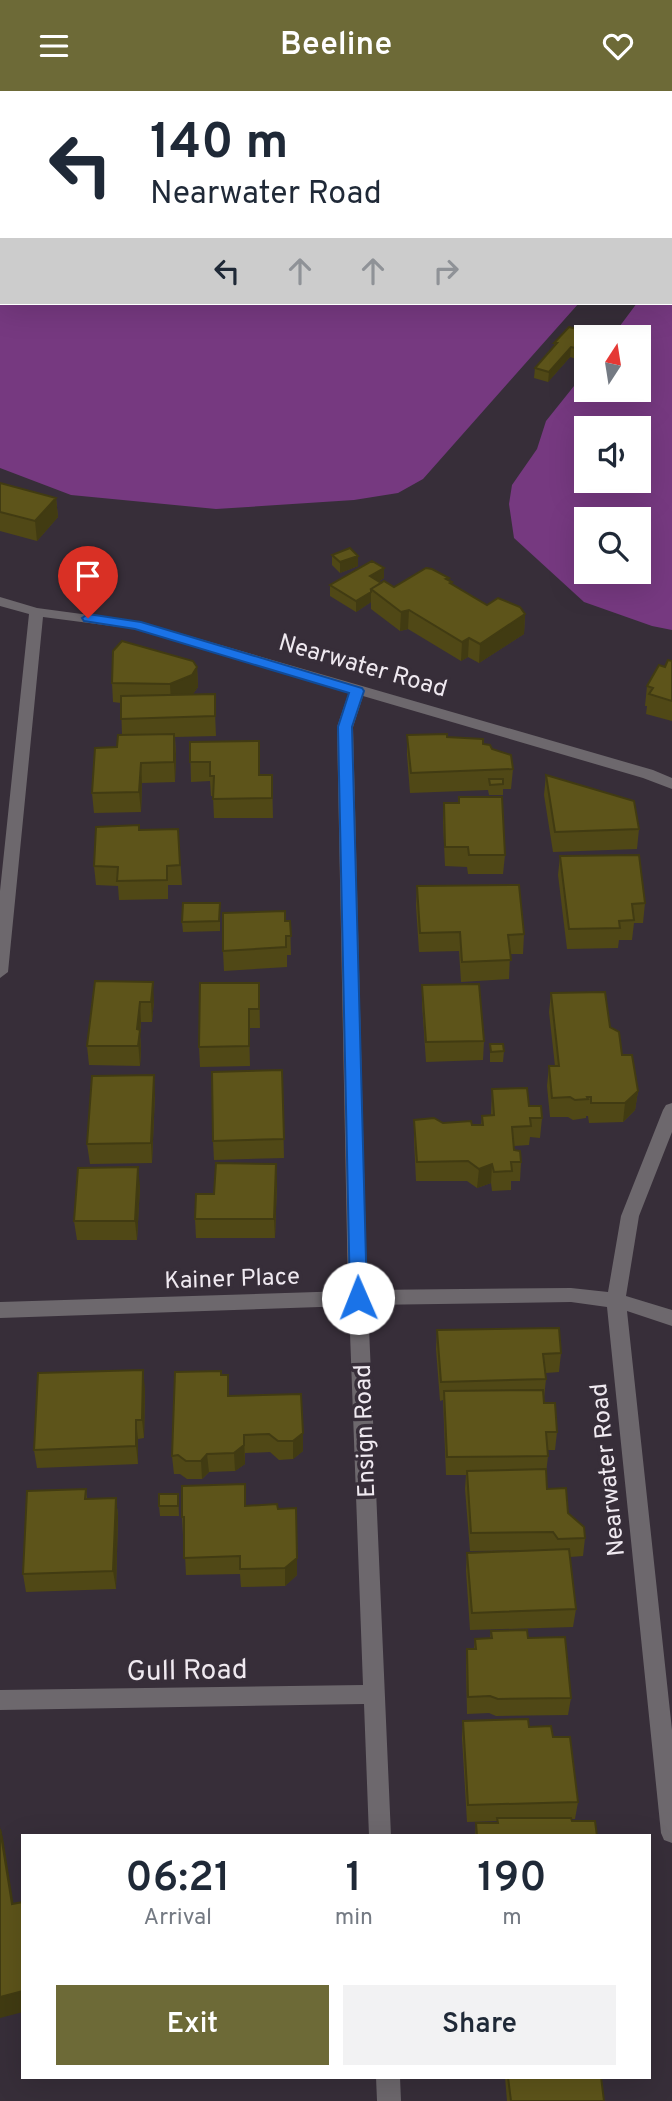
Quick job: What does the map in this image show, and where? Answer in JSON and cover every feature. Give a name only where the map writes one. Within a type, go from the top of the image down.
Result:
[{"type":"street","name":"Nearwater Road","points":[[0,601],[36,612],[136,625],[648,774],[672,784]]},
{"type":"street","points":[[0,972],[36,612]]},
{"type":"street","name":"Ensign Road","points":[[357,691],[345,727],[358,1298],[380,1834]]},
{"type":"street","name":"Nearwater Road","points":[[672,1110],[630,1216],[616,1300],[672,1833]]},
{"type":"street","name":"Kainer Place","points":[[0,1310],[358,1298],[572,1296],[616,1300],[672,1318]]},
{"type":"street","name":"Gull Road","points":[[0,1700],[375,1694]]},
{"type":"street","points":[[388,2079],[389,2101]]},
{"type":"shaded area","points":[[0,305],[577,305],[423,479],[398,493],[354,500],[216,509],[71,495],[0,468]]},
{"type":"shaded area","points":[[636,305],[672,305],[672,630],[652,626],[584,602],[514,538],[509,504],[512,485],[537,449],[546,421],[574,386],[574,403],[651,403],[651,325],[621,325]]},
{"type":"building","points":[[569,327],[574,328],[574,348],[571,347],[549,372],[535,368],[557,343],[554,343]]},
{"type":"building","points":[[0,483],[56,498],[35,521],[0,512]]},
{"type":"building","points":[[350,548],[358,556],[340,562],[332,555]]},
{"type":"building","points":[[372,561],[384,568],[370,576],[381,583],[356,601],[330,585]]},
{"type":"building","points":[[426,568],[449,578],[446,579],[452,582],[450,583],[487,605],[498,598],[520,607],[525,614],[480,644],[469,638],[462,642],[409,610],[401,612],[371,589],[384,581],[394,587]]},
{"type":"building","points":[[122,641],[193,661],[197,667],[192,675],[170,684],[112,683],[113,651]]},
{"type":"building","points":[[668,660],[672,661],[672,701],[649,694],[653,688],[647,686],[659,665],[665,667]]},
{"type":"building","points":[[215,694],[215,716],[121,719],[121,696]]},
{"type":"building","points":[[174,734],[174,762],[141,763],[139,792],[92,793],[95,748],[117,747],[118,735]]},
{"type":"building","points":[[447,734],[447,737],[483,739],[483,744],[511,755],[513,769],[411,773],[407,735]]},
{"type":"building","points":[[259,741],[259,775],[272,775],[272,798],[213,799],[214,776],[210,776],[210,762],[190,762],[190,742]]},
{"type":"building","points":[[546,775],[634,801],[639,829],[555,832]]},
{"type":"building","points":[[489,779],[503,779],[503,784],[490,785]]},
{"type":"building","points":[[459,797],[502,797],[505,855],[469,855],[468,847],[445,847],[444,803],[459,803]]},
{"type":"building","points":[[139,825],[139,830],[178,829],[180,865],[167,866],[167,880],[117,881],[118,867],[94,866],[96,827]]},
{"type":"building","points":[[639,855],[645,903],[632,904],[634,920],[619,921],[620,928],[569,929],[560,856]]},
{"type":"building","points":[[519,885],[524,934],[508,935],[511,960],[462,962],[460,932],[420,933],[417,886]]},
{"type":"building","points":[[183,903],[220,903],[219,921],[182,922]]},
{"type":"building","points":[[285,911],[285,921],[290,921],[291,936],[286,936],[286,947],[223,951],[223,913]]},
{"type":"building","points":[[95,981],[153,982],[151,1002],[140,1002],[138,1046],[87,1046]]},
{"type":"building","points":[[200,983],[259,983],[259,1009],[249,1009],[249,1046],[199,1047]]},
{"type":"building","points":[[479,984],[484,1041],[426,1042],[422,985]]},
{"type":"building","points":[[605,992],[610,1027],[619,1032],[622,1055],[632,1055],[638,1091],[625,1103],[591,1103],[591,1097],[575,1100],[570,1097],[552,1098],[549,1066],[559,1066],[551,993]]},
{"type":"building","points":[[490,1044],[503,1044],[504,1051],[491,1052]]},
{"type":"building","points":[[282,1070],[284,1139],[213,1141],[212,1072]]},
{"type":"building","points":[[154,1075],[151,1143],[87,1144],[92,1076]]},
{"type":"building","points":[[527,1088],[529,1106],[541,1106],[542,1118],[530,1118],[531,1126],[512,1127],[514,1150],[520,1151],[521,1162],[511,1162],[512,1171],[494,1172],[492,1164],[479,1169],[468,1161],[417,1162],[414,1120],[434,1118],[443,1123],[471,1121],[472,1125],[483,1125],[482,1116],[494,1115],[492,1089]]},
{"type":"building","points":[[216,1163],[276,1164],[274,1219],[195,1219],[196,1194],[214,1194]]},
{"type":"building","points":[[138,1167],[135,1221],[74,1221],[78,1168]]},
{"type":"building","points":[[559,1328],[561,1353],[543,1354],[546,1379],[441,1382],[437,1330]]},
{"type":"building","points":[[143,1370],[142,1420],[136,1420],[136,1446],[34,1450],[38,1373]]},
{"type":"building","points":[[221,1371],[221,1375],[228,1375],[228,1396],[301,1394],[303,1433],[293,1441],[278,1441],[269,1434],[244,1435],[244,1445],[234,1453],[207,1454],[201,1461],[186,1461],[178,1455],[172,1456],[175,1372]]},
{"type":"building","points":[[543,1390],[544,1403],[555,1403],[557,1432],[546,1432],[548,1456],[447,1457],[444,1391]]},
{"type":"building","points":[[546,1469],[547,1489],[566,1488],[568,1513],[584,1527],[585,1538],[558,1539],[553,1532],[471,1533],[467,1471]]},
{"type":"building","points":[[245,1484],[245,1506],[277,1504],[278,1509],[296,1508],[297,1558],[285,1568],[240,1569],[240,1556],[184,1558],[182,1486]]},
{"type":"building","points":[[86,1489],[85,1499],[116,1498],[113,1571],[23,1574],[27,1491]]},
{"type":"building","points":[[159,1494],[178,1494],[178,1506],[159,1506]]},
{"type":"building","points":[[569,1549],[576,1609],[472,1613],[467,1553]]},
{"type":"building","points":[[527,1630],[528,1638],[565,1637],[571,1698],[468,1697],[467,1649],[476,1649],[475,1639],[492,1638],[491,1631]]},
{"type":"building","points":[[528,1719],[529,1727],[551,1726],[553,1737],[570,1737],[578,1802],[468,1805],[463,1721]]},
{"type":"building","points":[[497,1818],[571,1818],[572,1821],[595,1821],[597,1834],[477,1834],[476,1823],[498,1823]]},
{"type":"building","points":[[0,1829],[12,1904],[21,1902],[21,1992],[0,1997]]},
{"type":"building","points":[[508,2079],[601,2079],[604,2101],[511,2101]]},
{"type":"route","points":[[88,618],[136,625],[357,691],[345,727],[358,1298]]}]
